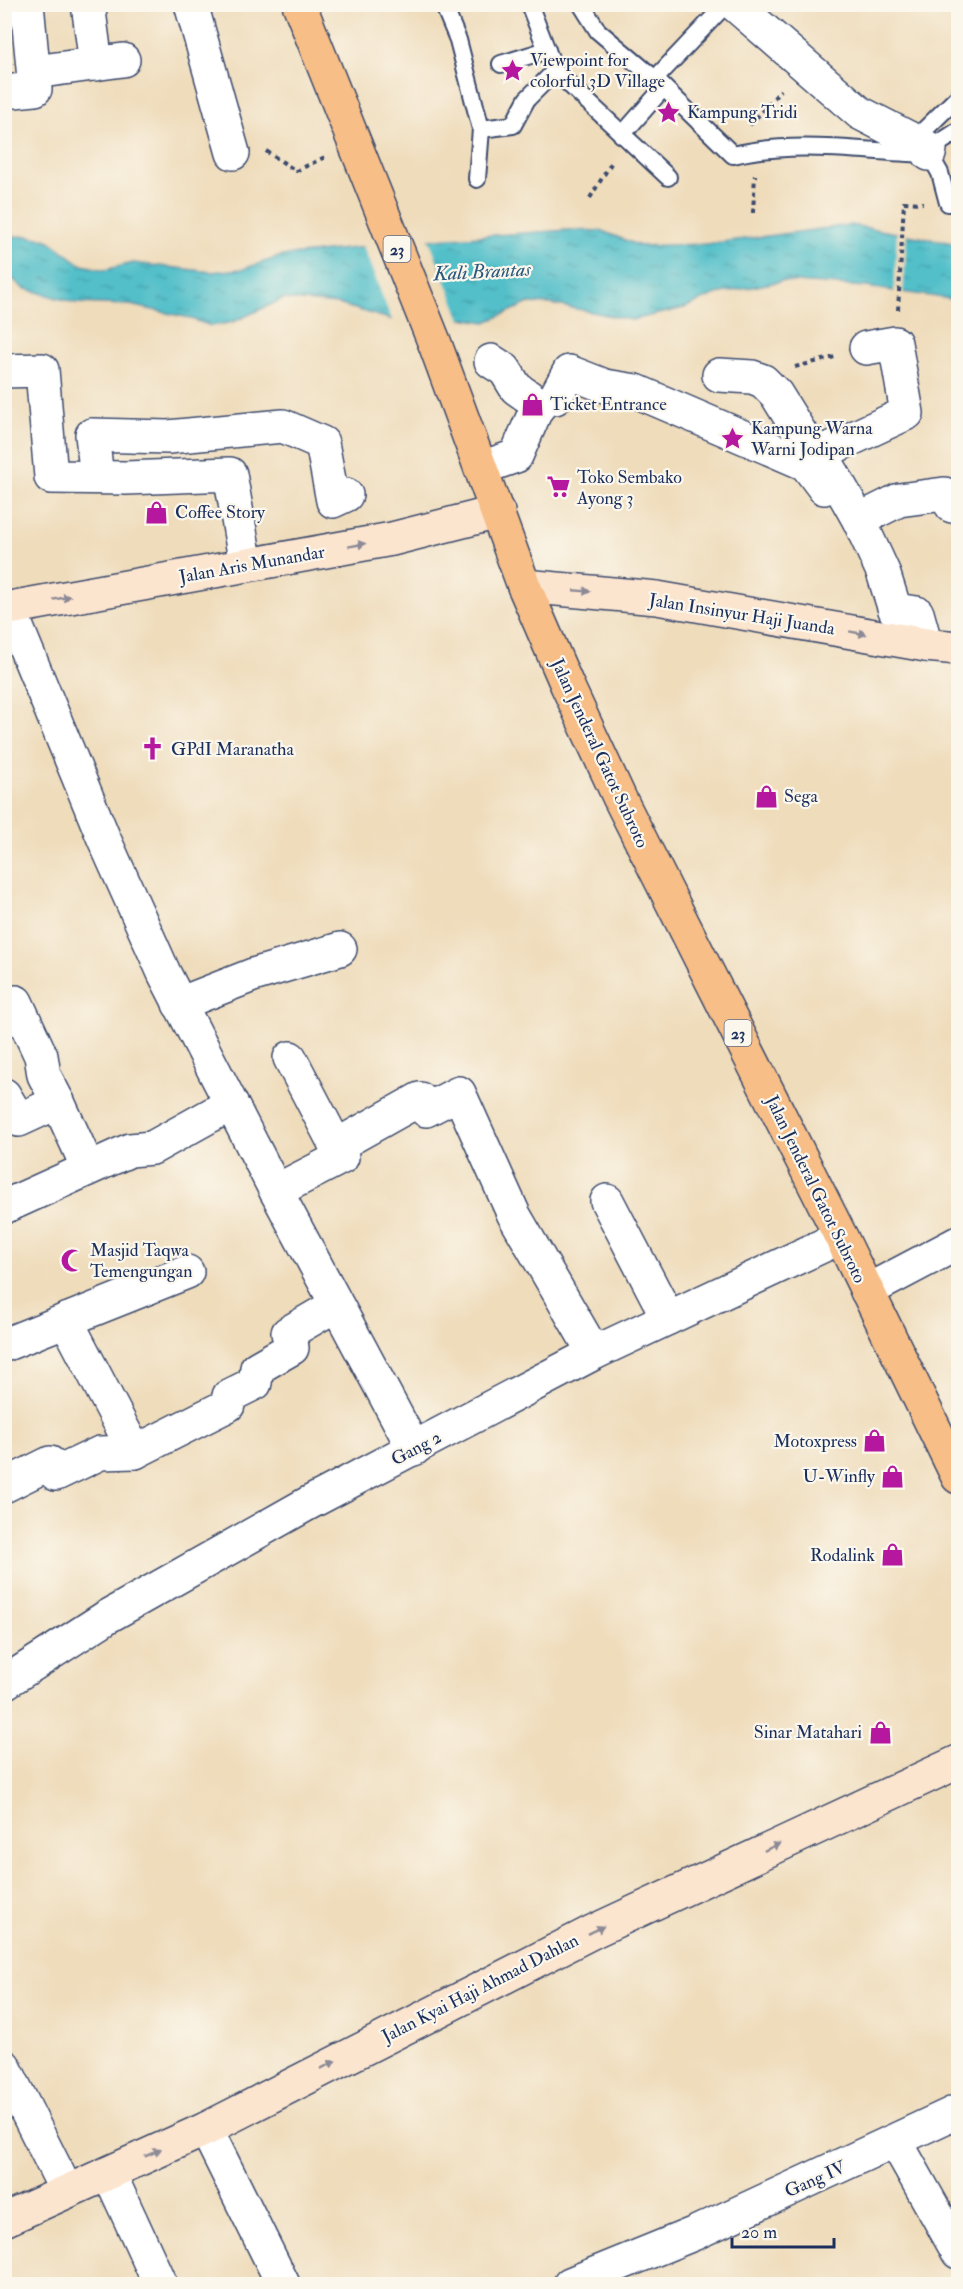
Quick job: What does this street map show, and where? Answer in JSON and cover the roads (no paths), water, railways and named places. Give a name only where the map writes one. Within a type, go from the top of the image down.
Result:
[{"type":"highway","name":"Jalan Jenderal Gatot Subroto","points":[[299,4],[346,153],[435,344],[524,586],[620,800],[841,1236],[958,1477]]},
{"type":"main road","name":"Jalan Aris Munandar","points":[[7,608],[408,535],[498,512]]},
{"type":"main road","name":"Jalan Insinyur Haji Juanda","points":[[524,586],[657,598],[926,645],[958,648]]},
{"type":"main road","name":"Jalan Kyai Haji Ahmad Dahlan","points":[[4,2220],[66,2190],[206,2129],[594,1931],[958,1762]]},
{"type":"street","points":[[4,92],[35,89],[27,4]]},
{"type":"street","points":[[34,72],[109,62],[88,4]]},
{"type":"street","points":[[191,4],[232,148]]},
{"type":"street","points":[[734,4],[860,113],[924,148]]},
{"type":"street","points":[[821,453],[907,413],[895,344],[866,348]]},
{"type":"street","points":[[490,361],[505,370],[516,388],[544,404]]},
{"type":"street","points":[[4,371],[42,370],[51,477],[230,474],[246,565]]},
{"type":"street","points":[[481,468],[516,456],[544,404],[569,372],[605,386],[636,391],[806,464],[821,487],[851,508],[944,494],[952,506],[958,504]]},
{"type":"street","points":[[719,375],[752,377],[763,381],[776,394],[802,436],[821,453],[883,572],[895,610],[917,613],[926,645]]},
{"type":"street","points":[[97,477],[92,435],[168,436],[283,426],[322,443],[333,501],[346,495]]},
{"type":"street","points":[[7,608],[109,849],[179,1004],[414,1449]]},
{"type":"street","points":[[179,1004],[253,975],[340,949]]},
{"type":"street","points":[[16,1002],[41,1056],[44,1075],[88,1167]]},
{"type":"street","points":[[276,1191],[342,1157],[290,1058]]},
{"type":"street","points":[[336,1146],[420,1099],[426,1110],[459,1093],[514,1215],[594,1353]]},
{"type":"street","points":[[4,1095],[19,1120],[58,1102]]},
{"type":"street","points":[[4,1207],[88,1167],[130,1150],[152,1148],[231,1104]]},
{"type":"street","points":[[607,1201],[668,1318]]},
{"type":"street","name":"Gang 2","points":[[4,1683],[152,1590],[414,1449],[594,1353],[841,1236]]},
{"type":"street","points":[[867,1291],[958,1243]]},
{"type":"street","points":[[4,1345],[187,1272]]},
{"type":"street","points":[[4,1486],[50,1463],[56,1474],[100,1453],[135,1452],[228,1405],[229,1396],[255,1383],[257,1368],[292,1348],[288,1332],[336,1305]]},
{"type":"street","points":[[66,1320],[135,1452]]},
{"type":"street","points":[[4,2066],[66,2190]]},
{"type":"street","name":"Gang IV","points":[[570,2284],[693,2234],[958,2114]]},
{"type":"street","points":[[206,2129],[283,2284]]},
{"type":"street","points":[[896,2142],[958,2252]]},
{"type":"street","points":[[109,2172],[160,2284]]},
{"type":"lane","points":[[442,4],[458,40],[481,129],[477,179]]},
{"type":"lane","points":[[529,4],[555,71],[668,177]]},
{"type":"lane","points":[[581,4],[598,31],[733,155],[760,150],[924,148],[958,131]]},
{"type":"lane","points":[[624,137],[657,86],[726,4]]},
{"type":"lane","points":[[501,64],[547,50]]},
{"type":"lane","points":[[481,129],[513,125],[527,99],[555,71]]},
{"type":"lane","points":[[924,148],[958,97]]},
{"type":"lane","points":[[924,148],[951,195]]},
{"type":"water","name":"Kali Brantas","points":[[851,225],[958,244],[958,300],[867,287],[782,281],[716,294],[684,308],[632,320],[552,304],[529,303],[486,322],[467,319],[404,323],[338,304],[283,299],[233,322],[211,326],[186,317],[130,305],[75,303],[23,288],[5,272],[5,237],[28,236],[48,240],[82,265],[105,270],[133,263],[211,272],[243,269],[282,256],[437,239],[569,230],[602,231],[640,246],[707,244]]},
{"type":"place","name":"Viewpoint for colorful 3D Village","points":[[512,70]]},
{"type":"place","name":"Kampung Tridi","points":[[669,112]]},
{"type":"place","name":"Ticket Entrance","points":[[532,404]]},
{"type":"place","name":"Kampung Warna Warni Jodipan","points":[[733,438]]},
{"type":"place","name":"Toko Sembako Ayong 3","points":[[559,487]]},
{"type":"place","name":"Coffee Story","points":[[157,512]]},
{"type":"place","name":"GPdI Maranatha","points":[[153,749]]},
{"type":"place","name":"Sega","points":[[766,796]]},
{"type":"place","name":"Masjid Taqwa Temengungan","points":[[72,1260]]},
{"type":"place","name":"Motoxpress","points":[[875,1441]]},
{"type":"place","name":"U-Winfly","points":[[893,1476]]},
{"type":"place","name":"Rodalink","points":[[893,1555]]},
{"type":"place","name":"Sinar Matahari","points":[[880,1732]]}]
